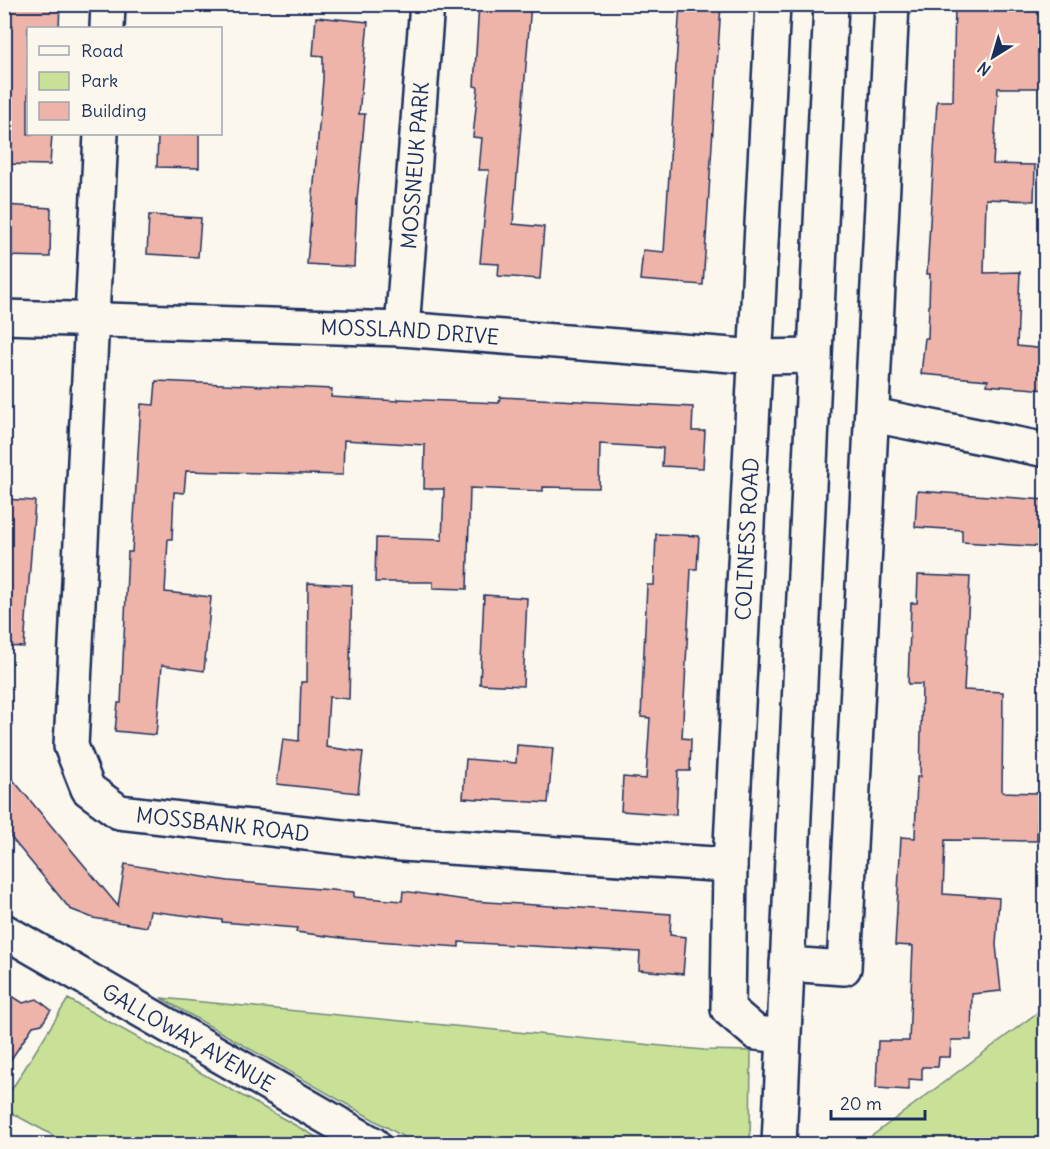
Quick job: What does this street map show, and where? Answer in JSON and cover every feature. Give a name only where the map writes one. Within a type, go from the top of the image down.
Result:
[{"type":"street","points":[[107,27],[108,4]]},
{"type":"street","name":"MOSSNEUK PARK","points":[[402,329],[427,4]]},
{"type":"street","name":"COLTNESS ROAD","points":[[773,4],[730,865],[728,1010],[756,1033],[782,1036]]},
{"type":"street","points":[[779,1144],[782,1036],[831,4]]},
{"type":"street","points":[[787,964],[844,968],[892,4]]},
{"type":"street","name":"MOSSBANK ROAD","points":[[101,135],[90,319],[71,746],[88,789],[119,812],[402,844],[730,865]]},
{"type":"street","name":"MOSSLAND DRIVE","points":[[4,316],[402,329],[757,357],[815,356]]},
{"type":"street","points":[[873,414],[1046,450]]},
{"type":"street","name":"GALLOWAY AVENUE","points":[[4,931],[373,1144]]},
{"type":"green space","points":[[161,998],[704,1050],[751,1051],[750,1144],[416,1144]]},
{"type":"green space","points":[[68,999],[329,1144],[69,1144],[4,1109],[5,1100]]},
{"type":"green space","points":[[1045,1007],[1045,1144],[861,1144]]},
{"type":"building","points":[[4,4],[60,4],[59,27],[27,27],[27,135],[52,135],[50,165],[4,164]]},
{"type":"building","points":[[479,4],[531,4],[513,224],[544,227],[540,279],[498,276],[499,264],[480,263],[489,170],[479,170],[482,138],[473,137],[478,87],[474,86]]},
{"type":"building","points":[[680,4],[721,4],[703,285],[640,280],[643,250],[664,252]]},
{"type":"building","points":[[955,4],[994,4],[994,10],[1042,11],[1039,88],[998,88],[993,164],[1035,165],[1034,201],[986,199],[984,273],[1020,272],[1017,346],[1046,349],[1046,390],[987,385],[988,380],[921,374],[925,338],[928,338],[930,274],[927,274],[937,101],[953,101]]},
{"type":"building","points":[[316,17],[368,22],[359,114],[365,114],[357,200],[354,267],[307,264],[323,80],[323,56],[313,55]]},
{"type":"building","points":[[158,135],[199,135],[199,168],[157,167]]},
{"type":"building","points":[[4,205],[51,208],[50,257],[4,256]]},
{"type":"building","points":[[149,215],[201,218],[198,257],[147,254]]},
{"type":"building","points":[[156,381],[332,389],[331,397],[398,401],[398,399],[499,403],[500,397],[693,407],[692,431],[705,431],[703,468],[662,466],[663,448],[600,444],[599,488],[543,487],[543,491],[470,488],[467,589],[433,588],[433,582],[375,582],[376,538],[442,540],[444,489],[424,489],[425,445],[344,440],[343,475],[186,471],[184,493],[174,492],[172,539],[168,539],[165,592],[211,597],[204,671],[162,665],[156,735],[115,731],[118,703],[121,703],[128,552],[132,552],[141,404],[154,405]]},
{"type":"building","points":[[917,491],[1046,500],[1046,547],[962,542],[962,530],[915,527]]},
{"type":"building","points":[[4,499],[35,501],[24,647],[4,646]]},
{"type":"building","points":[[656,534],[699,536],[697,569],[691,569],[682,738],[691,739],[690,771],[678,771],[676,815],[621,811],[623,777],[646,779],[650,718],[641,717],[647,585],[654,585]]},
{"type":"building","points":[[918,575],[970,577],[964,690],[1003,692],[1002,792],[1038,793],[1037,841],[945,840],[943,894],[999,898],[996,945],[1001,991],[972,994],[971,1040],[951,1040],[950,1057],[939,1057],[938,1067],[922,1067],[922,1080],[909,1079],[909,1090],[876,1088],[878,1041],[909,1041],[913,946],[895,945],[901,837],[915,838],[917,777],[920,777],[922,684],[908,684],[911,603],[917,603]]},
{"type":"building","points":[[308,583],[352,585],[349,699],[329,697],[326,747],[363,752],[358,793],[277,784],[283,739],[299,741],[301,682],[307,682]]},
{"type":"building","points":[[484,595],[527,598],[523,686],[480,684]]},
{"type":"building","points":[[517,745],[553,748],[548,803],[463,798],[466,759],[516,763]]},
{"type":"building","points":[[4,769],[118,906],[125,864],[228,881],[354,892],[354,897],[402,901],[403,891],[473,901],[671,914],[670,935],[686,937],[683,974],[639,970],[640,952],[459,942],[459,947],[349,939],[296,932],[297,928],[222,922],[222,920],[150,911],[147,927],[93,918],[70,909],[4,829]]},
{"type":"building","points":[[4,991],[23,1003],[37,999],[51,1010],[42,1024],[33,1026],[4,1070]]}]
